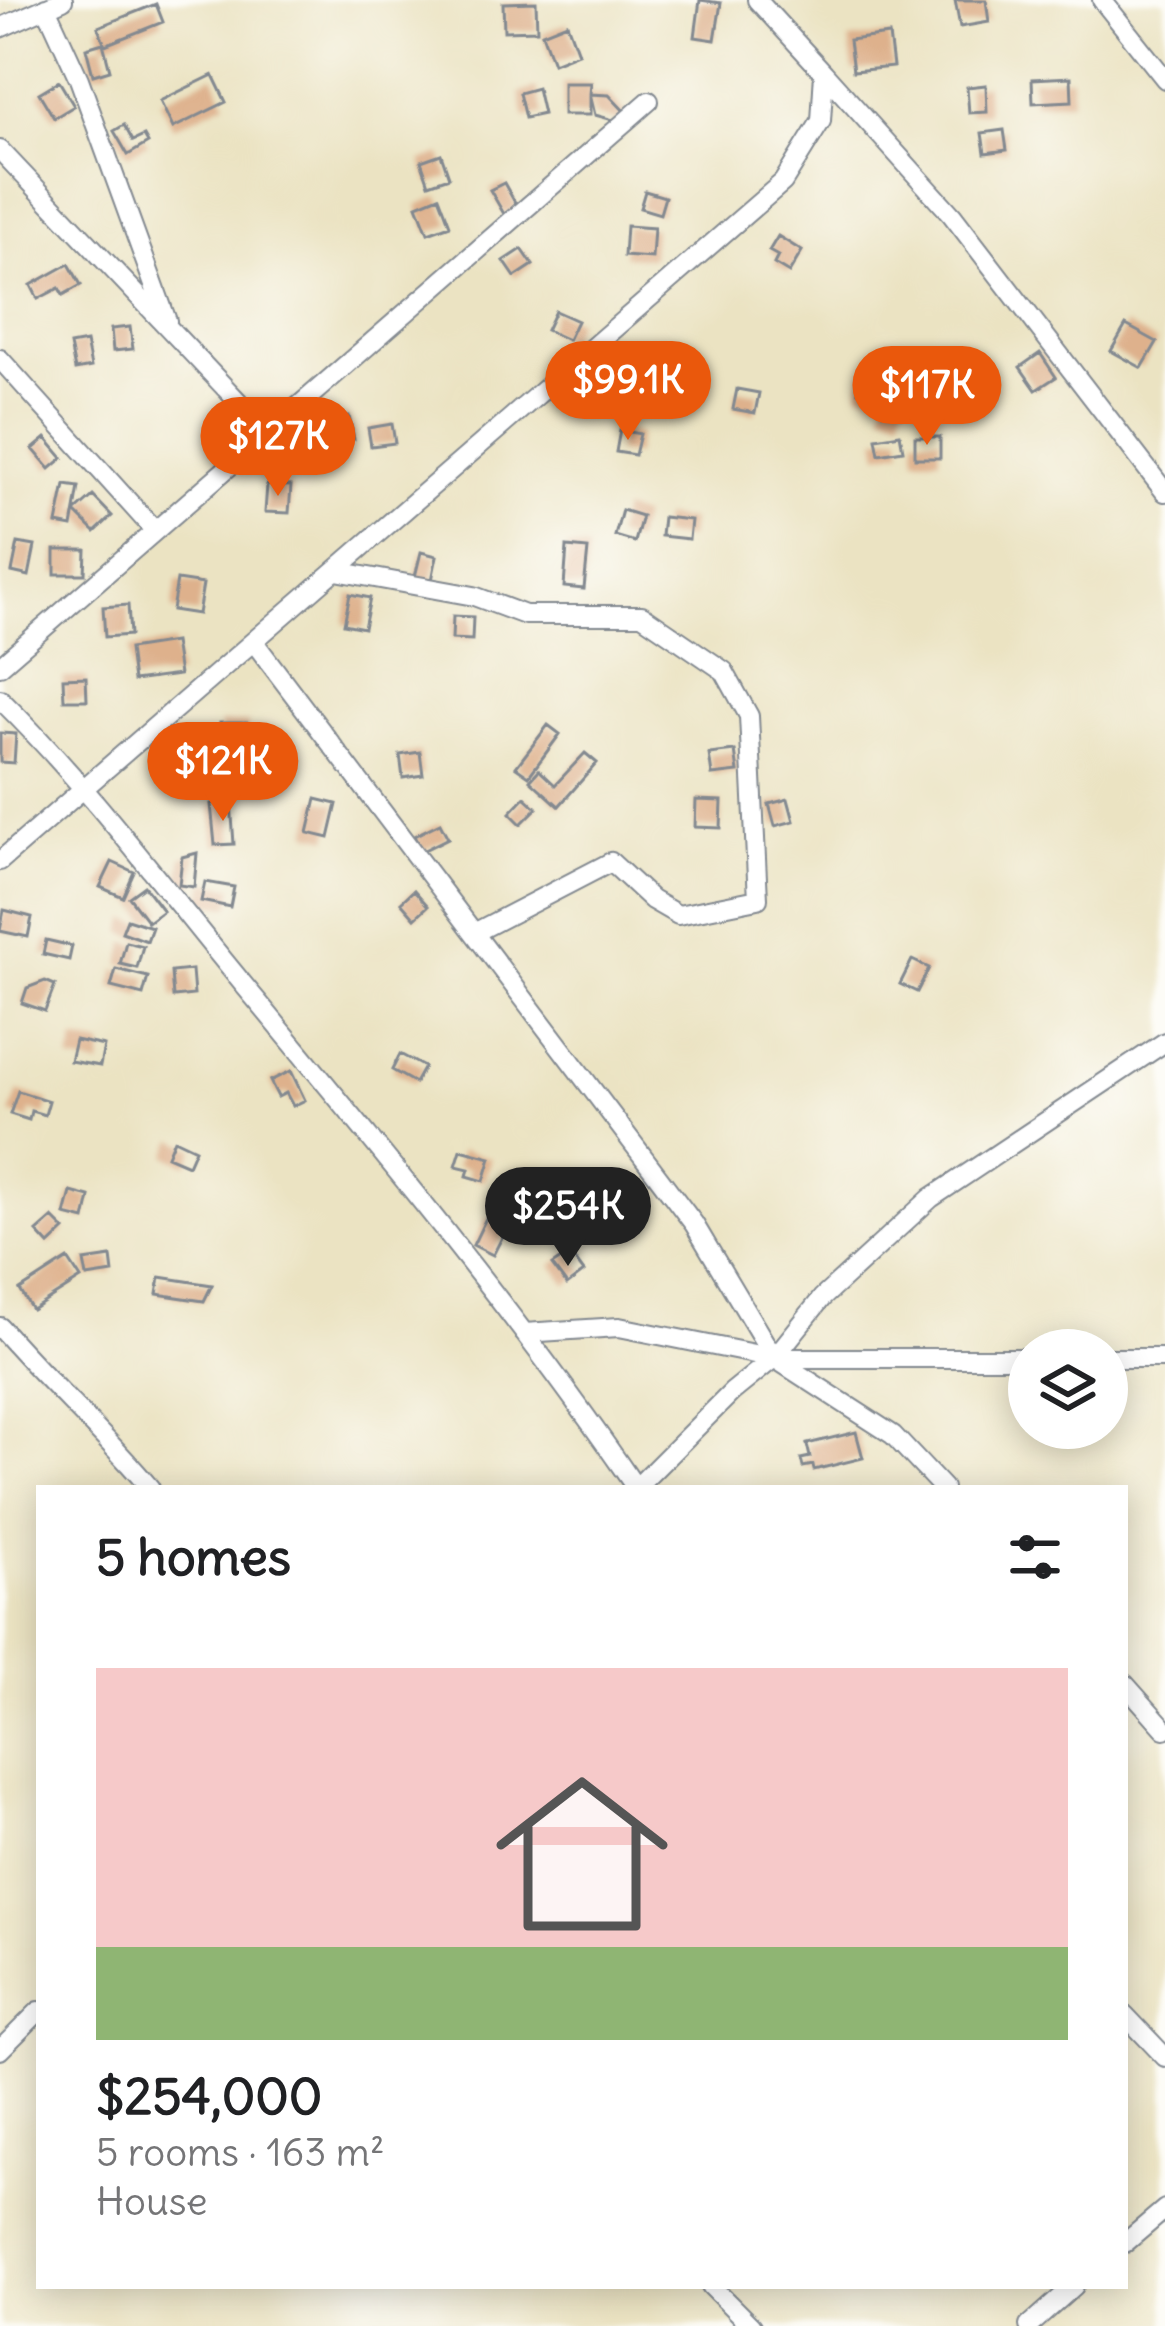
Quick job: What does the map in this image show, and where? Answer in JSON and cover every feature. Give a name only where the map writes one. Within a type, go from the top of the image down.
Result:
[{"type":"street","points":[[757,0],[952,214],[1165,492]]},
{"type":"street","points":[[1102,0],[1165,79]]},
{"type":"street","points":[[3,29],[55,4],[171,332]]},
{"type":"street","points":[[0,861],[783,182],[821,121],[824,73]]},
{"type":"street","points":[[0,666],[649,101]]},
{"type":"street","points":[[0,150],[268,433]]},
{"type":"street","points":[[0,359],[155,531]]},
{"type":"street","points":[[336,571],[474,596],[525,615],[642,615],[724,671],[749,716],[758,899],[678,915],[652,900],[611,862],[474,933]]},
{"type":"street","points":[[254,642],[694,1224],[774,1358],[893,1435],[940,1485]]},
{"type":"street","points":[[0,699],[410,1185],[634,1485]]},
{"type":"street","points":[[639,1485],[732,1392],[774,1358],[823,1298],[931,1198],[1165,1042]]},
{"type":"street","points":[[0,1327],[52,1388],[115,1446],[148,1485]]},
{"type":"street","points":[[524,1334],[619,1327],[774,1358],[1008,1358]]},
{"type":"street","points":[[1128,1358],[1165,1358]]},
{"type":"street","points":[[1128,1687],[1165,1729]]},
{"type":"street","points":[[0,2050],[36,2015]]},
{"type":"street","points":[[1128,2018],[1165,2057]]},
{"type":"street","points":[[1128,2240],[1165,2209]]},
{"type":"street","points":[[713,2289],[751,2326]]},
{"type":"street","points":[[1029,2326],[1071,2289]]},
{"type":"building","points":[[700,0],[721,3],[715,40],[695,37]]},
{"type":"building","points":[[955,0],[986,0],[989,22],[960,27]]},
{"type":"building","points":[[536,2],[537,30],[504,31],[503,3]]},
{"type":"building","points":[[156,4],[163,22],[105,45],[98,27]]},
{"type":"building","points":[[567,23],[578,53],[553,63],[542,33]]},
{"type":"building","points":[[889,35],[893,67],[853,71],[849,40]]},
{"type":"building","points":[[103,43],[110,70],[93,75],[86,48]]},
{"type":"building","points":[[213,75],[226,102],[173,128],[160,101]]},
{"type":"building","points":[[1071,77],[1072,101],[1033,103],[1032,79]]},
{"type":"building","points":[[59,81],[74,106],[54,118],[39,93]]},
{"type":"building","points":[[563,83],[591,83],[590,115],[563,115]]},
{"type":"building","points":[[986,85],[987,112],[969,113],[967,87]]},
{"type":"building","points":[[537,88],[543,114],[525,118],[519,93]]},
{"type":"building","points":[[590,94],[609,95],[626,113],[617,121],[595,115]]},
{"type":"building","points":[[124,125],[133,141],[144,136],[148,143],[128,155],[114,131]]},
{"type":"building","points":[[1004,130],[1007,150],[985,153],[982,133]]},
{"type":"building","points":[[441,154],[449,177],[429,184],[421,161]]},
{"type":"building","points":[[504,183],[517,206],[504,214],[490,190]]},
{"type":"building","points":[[645,191],[665,197],[660,214],[640,208]]},
{"type":"building","points":[[439,196],[450,225],[428,233],[417,205]]},
{"type":"building","points":[[626,226],[654,228],[652,258],[624,256]]},
{"type":"building","points":[[778,236],[802,251],[789,273],[774,264],[778,256],[769,251]]},
{"type":"building","points":[[522,249],[533,265],[515,277],[504,261]]},
{"type":"building","points":[[69,264],[81,285],[63,295],[59,288],[38,299],[31,285]]},
{"type":"building","points":[[555,311],[577,321],[568,340],[546,330]]},
{"type":"building","points":[[1126,325],[1157,342],[1142,368],[1111,351]]},
{"type":"building","points":[[130,327],[133,349],[113,351],[111,329]]},
{"type":"building","points":[[86,342],[91,367],[75,370],[70,345]]},
{"type":"building","points":[[1040,353],[1056,377],[1036,390],[1020,367]]},
{"type":"building","points":[[632,357],[653,359],[652,381],[630,379]]},
{"type":"building","points":[[864,369],[888,375],[882,398],[858,392]]},
{"type":"building","points":[[888,386],[907,391],[901,417],[882,412]]},
{"type":"building","points":[[737,389],[759,393],[755,413],[733,409]]},
{"type":"building","points":[[349,416],[354,439],[334,443],[330,420]]},
{"type":"building","points":[[392,424],[395,443],[371,446],[368,428]]},
{"type":"building","points":[[320,425],[323,442],[298,448],[294,431]]},
{"type":"building","points":[[233,427],[244,438],[220,459],[210,448]]},
{"type":"building","points":[[620,430],[640,434],[635,455],[616,452]]},
{"type":"building","points":[[900,434],[903,450],[879,454],[876,438]]},
{"type":"building","points":[[915,437],[940,437],[940,458],[915,458]]},
{"type":"building","points":[[46,438],[63,458],[50,469],[33,449]]},
{"type":"building","points":[[65,485],[79,487],[72,527],[57,524]]},
{"type":"building","points":[[267,485],[291,486],[289,513],[265,512]]},
{"type":"building","points":[[93,496],[112,516],[95,532],[75,512]]},
{"type":"building","points":[[622,510],[642,516],[635,542],[615,536]]},
{"type":"building","points":[[663,517],[691,520],[689,539],[661,536]]},
{"type":"building","points":[[18,543],[35,546],[29,576],[12,572]]},
{"type":"building","points":[[567,547],[588,549],[584,589],[564,587]]},
{"type":"building","points":[[55,550],[86,550],[85,574],[55,574]]},
{"type":"building","points":[[421,552],[437,556],[431,585],[414,581]]},
{"type":"building","points":[[177,580],[203,584],[198,614],[172,610]]},
{"type":"building","points":[[350,594],[370,598],[364,628],[344,624]]},
{"type":"building","points":[[128,605],[130,635],[105,637],[103,607]]},
{"type":"building","points":[[453,616],[473,617],[472,640],[452,639]]},
{"type":"building","points":[[174,642],[179,675],[133,681],[129,649]]},
{"type":"building","points":[[86,677],[87,700],[64,700],[63,678]]},
{"type":"building","points":[[220,723],[248,723],[248,743],[219,742]]},
{"type":"building","points":[[548,725],[560,734],[529,776],[516,767]]},
{"type":"building","points":[[0,733],[16,734],[14,763],[0,762]]},
{"type":"building","points":[[735,751],[738,772],[712,775],[709,754]]},
{"type":"building","points":[[420,752],[423,775],[403,778],[400,755]]},
{"type":"building","points":[[585,753],[597,763],[559,806],[530,780],[539,770],[555,785]]},
{"type":"building","points":[[210,768],[214,786],[193,791],[189,772]]},
{"type":"building","points":[[525,797],[537,808],[521,824],[510,813]]},
{"type":"building","points":[[316,799],[337,804],[329,838],[308,833]]},
{"type":"building","points":[[788,799],[794,821],[775,826],[769,804]]},
{"type":"building","points":[[696,800],[722,801],[721,828],[695,827]]},
{"type":"building","points":[[231,802],[234,844],[215,845],[211,804]]},
{"type":"building","points":[[440,823],[448,838],[422,851],[414,836]]},
{"type":"building","points":[[197,853],[194,887],[179,885],[182,857]]},
{"type":"building","points":[[112,862],[134,872],[123,897],[100,887]]},
{"type":"building","points":[[205,882],[234,887],[230,907],[201,901]]},
{"type":"building","points":[[144,886],[163,911],[148,922],[129,897]]},
{"type":"building","points":[[414,890],[428,906],[415,918],[401,902]]},
{"type":"building","points":[[4,910],[32,917],[28,937],[0,931]]},
{"type":"building","points":[[127,919],[152,927],[147,941],[122,932]]},
{"type":"building","points":[[46,940],[72,946],[69,960],[43,954]]},
{"type":"building","points":[[126,942],[143,946],[137,968],[120,964]]},
{"type":"building","points":[[912,960],[929,968],[917,992],[900,984]]},
{"type":"building","points":[[116,969],[148,977],[143,995],[111,987]]},
{"type":"building","points":[[192,970],[194,995],[173,997],[171,972]]},
{"type":"building","points":[[45,981],[55,985],[45,1011],[22,1003],[27,988]]},
{"type":"building","points":[[75,1040],[104,1046],[100,1066],[70,1061]]},
{"type":"building","points":[[400,1054],[424,1067],[415,1083],[392,1070]]},
{"type":"building","points":[[291,1071],[305,1100],[293,1106],[286,1093],[278,1097],[270,1081]]},
{"type":"building","points":[[18,1091],[49,1101],[45,1115],[31,1111],[29,1120],[10,1114]]},
{"type":"building","points":[[174,1139],[195,1149],[188,1165],[167,1156]]},
{"type":"building","points":[[461,1150],[491,1158],[484,1181],[467,1176],[469,1169],[456,1166]]},
{"type":"building","points":[[71,1192],[90,1197],[85,1220],[65,1215]]},
{"type":"building","points":[[53,1218],[65,1230],[49,1245],[37,1232]]},
{"type":"building","points":[[486,1218],[507,1228],[493,1255],[473,1245]]},
{"type":"building","points":[[570,1253],[584,1272],[567,1285],[552,1265]]},
{"type":"building","points":[[111,1257],[113,1273],[87,1277],[84,1261]]},
{"type":"building","points":[[68,1259],[81,1279],[32,1310],[20,1290]]},
{"type":"building","points":[[160,1277],[212,1285],[204,1301],[157,1294]]},
{"type":"building","points":[[856,1432],[863,1458],[814,1470],[813,1465],[803,1467],[801,1459],[810,1457],[807,1444]]}]
